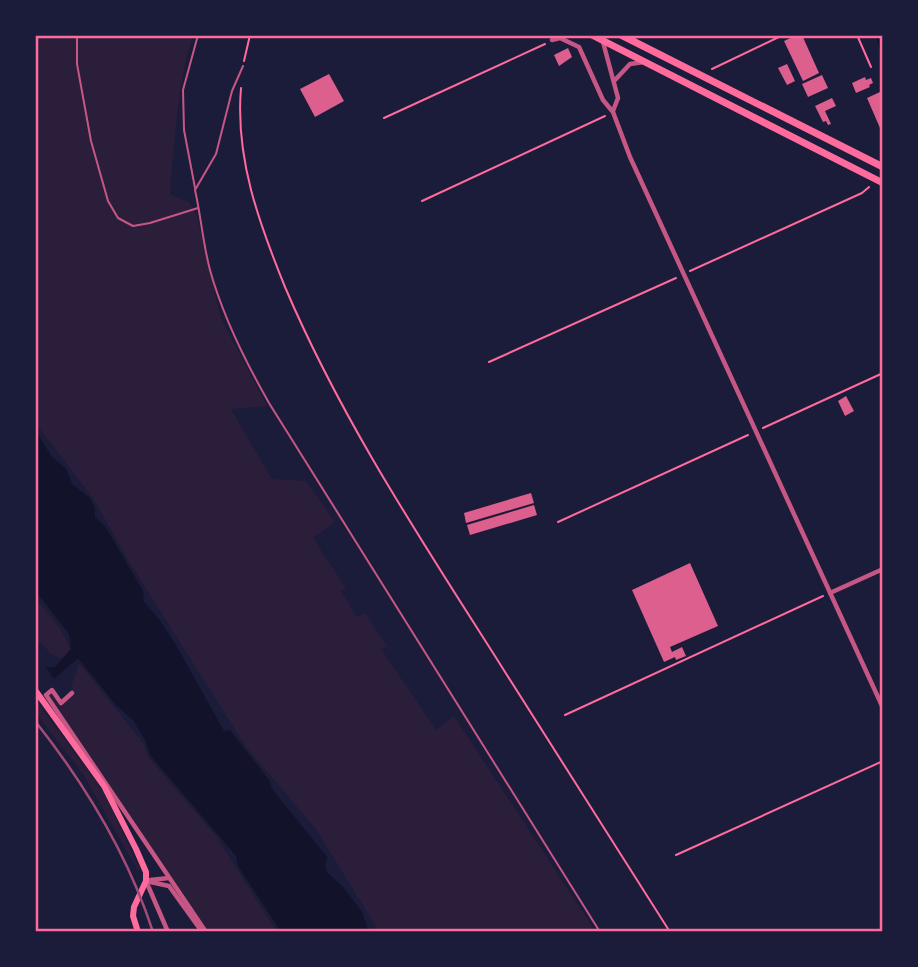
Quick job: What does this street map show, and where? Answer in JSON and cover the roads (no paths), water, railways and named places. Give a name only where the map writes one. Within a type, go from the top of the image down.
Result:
[{"type":"highway","points":[[592,35],[883,183]]},
{"type":"highway","points":[[621,35],[883,167]]},
{"type":"main road","points":[[35,690],[104,786],[146,872],[146,881],[134,907],[133,916],[138,932]]},
{"type":"street","points":[[552,40],[560,38],[579,47],[603,100],[613,112],[630,157],[683,274],[883,708]]},
{"type":"street","points":[[602,40],[618,98],[613,112]]},
{"type":"street","points":[[614,80],[630,64],[644,62]]},
{"type":"street","points":[[830,593],[883,569]]},
{"type":"street","points":[[72,693],[61,703],[52,690],[46,695],[204,932]]},
{"type":"street","points":[[146,881],[169,878]]},
{"type":"street","points":[[146,881],[168,932]]},
{"type":"street","points":[[146,881],[169,886],[204,932]]},
{"type":"lane","points":[[77,35],[77,64],[91,141],[108,201],[118,218],[134,226],[199,208]]},
{"type":"lane","points":[[198,35],[183,90],[184,130],[210,269],[247,365],[600,932]]},
{"type":"lane","points":[[195,190],[216,154],[232,90],[243,66]]},
{"type":"waterway","points":[[876,35],[883,53]]},
{"type":"railway","points":[[35,721],[71,770],[103,821],[131,875],[153,932]]}]
